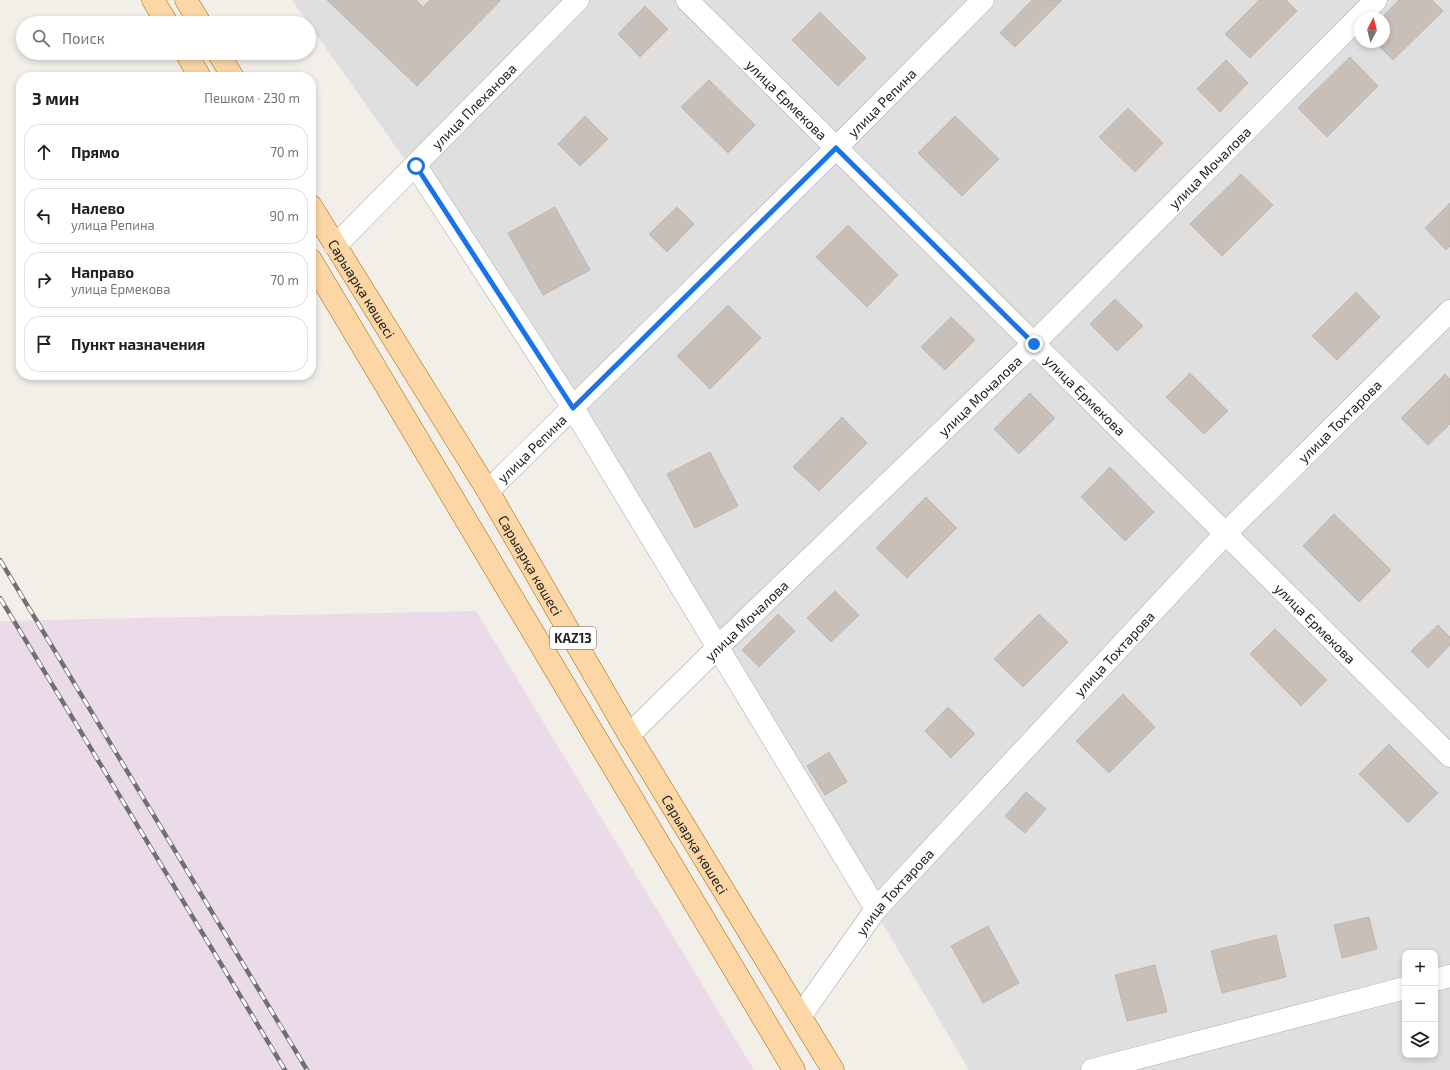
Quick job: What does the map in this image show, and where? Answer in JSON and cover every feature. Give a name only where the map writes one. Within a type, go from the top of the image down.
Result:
[{"type":"main road","points":[[153,0],[163,16]]},
{"type":"main road","points":[[186,0],[196,16]]},
{"type":"main road","points":[[190,60],[197,72]]},
{"type":"main road","points":[[222,60],[230,72]]},
{"type":"main road","name":"Сарыарқа көшесі","points":[[316,214],[488,491],[629,735],[801,1015],[833,1070]]},
{"type":"main road","name":"Сарыарқа көшесі","points":[[316,268],[794,1070]]},
{"type":"street","name":"улица Плеханова","points":[[335,246],[416,166],[578,0]]},
{"type":"street","name":"улица Ермекова","points":[[687,0],[1225,534],[1447,747]]},
{"type":"street","name":"улица Репина","points":[[488,491],[836,148],[983,0]]},
{"type":"street","name":"улица Мочалова","points":[[629,735],[718,647],[1034,344],[1376,0]]},
{"type":"street","points":[[416,166],[573,408],[876,909]]},
{"type":"street","name":"улица Тохтарова","points":[[801,1015],[876,909],[1225,534],[1450,311]]},
{"type":"street","points":[[1438,979],[1450,976]]},
{"type":"street","points":[[1092,1070],[1402,989]]},
{"type":"shaded area","points":[[292,0],[1450,0],[1450,1070],[969,1070],[565,386],[316,34],[316,16],[303,16]]},
{"type":"shaded area","points":[[476,611],[754,1070],[0,1070],[0,621]]},
{"type":"building","points":[[327,0],[416,0],[423,7],[430,0],[501,0],[417,86]]},
{"type":"building","points":[[1032,0],[1062,0],[1015,47],[1000,33]]},
{"type":"building","points":[[1259,0],[1286,0],[1297,11],[1250,58],[1225,34]]},
{"type":"building","points":[[1399,0],[1432,0],[1443,11],[1393,60],[1381,48],[1390,48],[1390,12],[1387,12]]},
{"type":"building","points":[[645,6],[668,29],[640,57],[618,34]]},
{"type":"building","points":[[820,12],[866,58],[838,86],[792,40]]},
{"type":"building","points":[[1350,57],[1378,86],[1327,137],[1298,108]]},
{"type":"building","points":[[1226,60],[1248,83],[1220,112],[1197,89]]},
{"type":"building","points":[[709,80],[755,125],[728,153],[681,107]]},
{"type":"building","points":[[1128,108],[1163,143],[1135,172],[1099,137]]},
{"type":"building","points":[[585,116],[608,139],[580,166],[558,144]]},
{"type":"building","points":[[955,116],[999,159],[962,196],[918,153]]},
{"type":"building","points":[[1241,174],[1273,205],[1222,256],[1190,224]]},
{"type":"building","points":[[1450,203],[1450,246],[1446,250],[1425,228]]},
{"type":"building","points":[[555,207],[590,270],[543,295],[508,233]]},
{"type":"building","points":[[677,207],[694,224],[667,252],[649,234]]},
{"type":"building","points":[[848,225],[898,275],[867,307],[816,257]]},
{"type":"building","points":[[1356,292],[1380,317],[1337,360],[1312,336]]},
{"type":"building","points":[[1115,299],[1143,326],[1117,351],[1090,324]]},
{"type":"building","points":[[728,305],[761,338],[710,389],[677,356]]},
{"type":"building","points":[[951,317],[975,340],[945,370],[921,347]]},
{"type":"building","points":[[1190,373],[1228,411],[1204,434],[1166,397]]},
{"type":"building","points":[[1445,374],[1450,379],[1450,424],[1428,445],[1401,418]]},
{"type":"building","points":[[1030,393],[1055,418],[1019,454],[994,429]]},
{"type":"building","points":[[842,417],[867,443],[819,491],[793,467]]},
{"type":"building","points":[[710,452],[738,506],[695,528],[667,474]]},
{"type":"building","points":[[1110,467],[1154,512],[1125,541],[1081,497]]},
{"type":"building","points":[[926,497],[957,528],[907,578],[876,548]]},
{"type":"building","points":[[1334,514],[1391,570],[1359,602],[1303,546]]},
{"type":"building","points":[[835,591],[859,615],[831,642],[807,618]]},
{"type":"building","points":[[778,614],[795,631],[759,667],[742,650]]},
{"type":"building","points":[[1039,614],[1068,642],[1023,687],[994,659]]},
{"type":"building","points":[[1438,625],[1450,637],[1450,645],[1428,668],[1411,651]]},
{"type":"building","points":[[1275,629],[1327,680],[1301,706],[1250,654]]},
{"type":"building","points":[[1123,694],[1155,727],[1109,773],[1076,741]]},
{"type":"building","points":[[948,707],[975,734],[951,758],[925,731]]},
{"type":"building","points":[[1389,744],[1438,793],[1408,823],[1359,774]]},
{"type":"building","points":[[829,752],[847,782],[825,795],[807,766]]},
{"type":"building","points":[[1026,792],[1046,809],[1025,833],[1005,816]]},
{"type":"building","points":[[1369,917],[1377,949],[1342,958],[1334,925]]},
{"type":"building","points":[[988,926],[1019,983],[983,1003],[951,946]]},
{"type":"building","points":[[1276,935],[1286,977],[1222,993],[1211,951]]},
{"type":"building","points":[[1155,965],[1167,1012],[1127,1021],[1115,975]]},
{"type":"railway","points":[[0,560],[307,1070]]},
{"type":"railway","points":[[0,598],[285,1070]]},
{"type":"route","points":[[416,166],[573,408],[836,148],[1034,344]]}]
